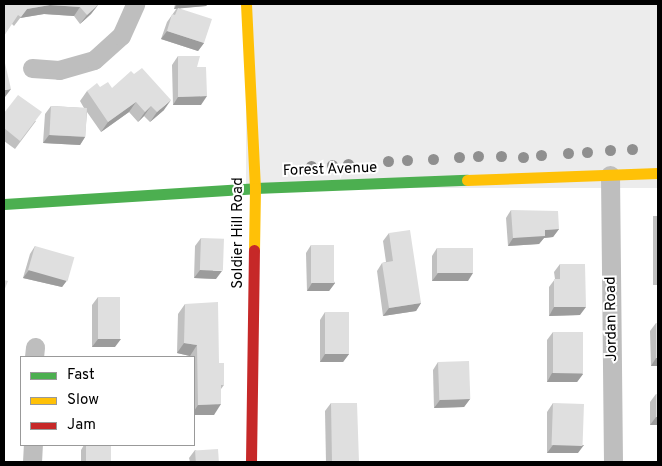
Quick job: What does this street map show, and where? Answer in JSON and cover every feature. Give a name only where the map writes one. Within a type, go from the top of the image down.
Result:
[{"type":"main road","name":"Soldier Hill Road","points":[[246,4],[255,188],[251,462]]},
{"type":"main road","name":"Forest Avenue","points":[[4,204],[255,188],[658,173]]},
{"type":"street","points":[[32,68],[59,70],[94,60],[121,36],[135,4]]},
{"type":"street","name":"Jordan Road","points":[[610,175],[613,462]]},
{"type":"street","points":[[32,462],[33,446]]},
{"type":"shaded area","points":[[246,4],[658,4],[658,188],[246,188]]},
{"type":"building","points":[[4,4],[98,5],[87,15],[80,7],[50,5],[27,9],[21,17],[18,15],[4,36]]},
{"type":"building","points":[[178,8],[212,19],[204,43],[167,31],[172,14],[175,15]]},
{"type":"building","points":[[178,56],[200,56],[197,67],[206,67],[207,96],[178,97]]},
{"type":"building","points":[[4,59],[11,89],[4,90]]},
{"type":"building","points":[[142,68],[171,100],[157,112],[151,106],[145,112],[136,102],[108,122],[87,91],[97,83],[100,87],[108,82],[112,88],[131,71],[134,74]]},
{"type":"building","points":[[18,95],[42,112],[20,141],[4,128],[4,113]]},
{"type":"building","points":[[51,106],[87,108],[85,137],[49,135]]},
{"type":"building","points":[[511,210],[558,211],[559,229],[545,230],[545,236],[513,238]]},
{"type":"building","points":[[410,230],[421,303],[389,308],[382,263],[393,261],[389,233]]},
{"type":"building","points":[[201,238],[224,239],[223,271],[200,270]]},
{"type":"building","points":[[311,245],[334,245],[334,283],[311,283]]},
{"type":"building","points":[[35,246],[74,257],[68,281],[28,270]]},
{"type":"building","points":[[437,248],[473,248],[473,273],[437,273]]},
{"type":"building","points":[[560,264],[585,264],[586,307],[554,307],[554,279],[560,279]]},
{"type":"building","points":[[4,280],[8,281],[4,291]]},
{"type":"building","points":[[98,297],[120,297],[120,339],[98,339]]},
{"type":"building","points":[[218,302],[219,363],[224,363],[224,385],[221,385],[221,404],[198,405],[197,345],[184,343],[185,304]]},
{"type":"building","points":[[325,312],[349,312],[349,354],[325,354]]},
{"type":"building","points":[[656,323],[658,323],[658,358],[656,358]]},
{"type":"building","points":[[553,332],[583,332],[583,373],[553,373]]},
{"type":"building","points":[[469,361],[470,399],[439,400],[438,362]]},
{"type":"building","points":[[656,394],[658,394],[658,417],[656,417]]},
{"type":"building","points":[[331,403],[357,403],[359,462],[332,462]]},
{"type":"building","points":[[553,403],[584,404],[583,446],[552,445]]},
{"type":"building","points":[[86,446],[111,446],[111,462],[86,462]]},
{"type":"building","points":[[218,449],[219,462],[196,462],[195,451]]},
{"type":"traffic: fast","points":[[4,204],[255,188],[467,180]]},
{"type":"traffic: slow","points":[[246,4],[255,188],[254,250]]},
{"type":"traffic: slow","points":[[467,180],[658,173]]},
{"type":"traffic: jam","points":[[251,462],[254,250]]}]
